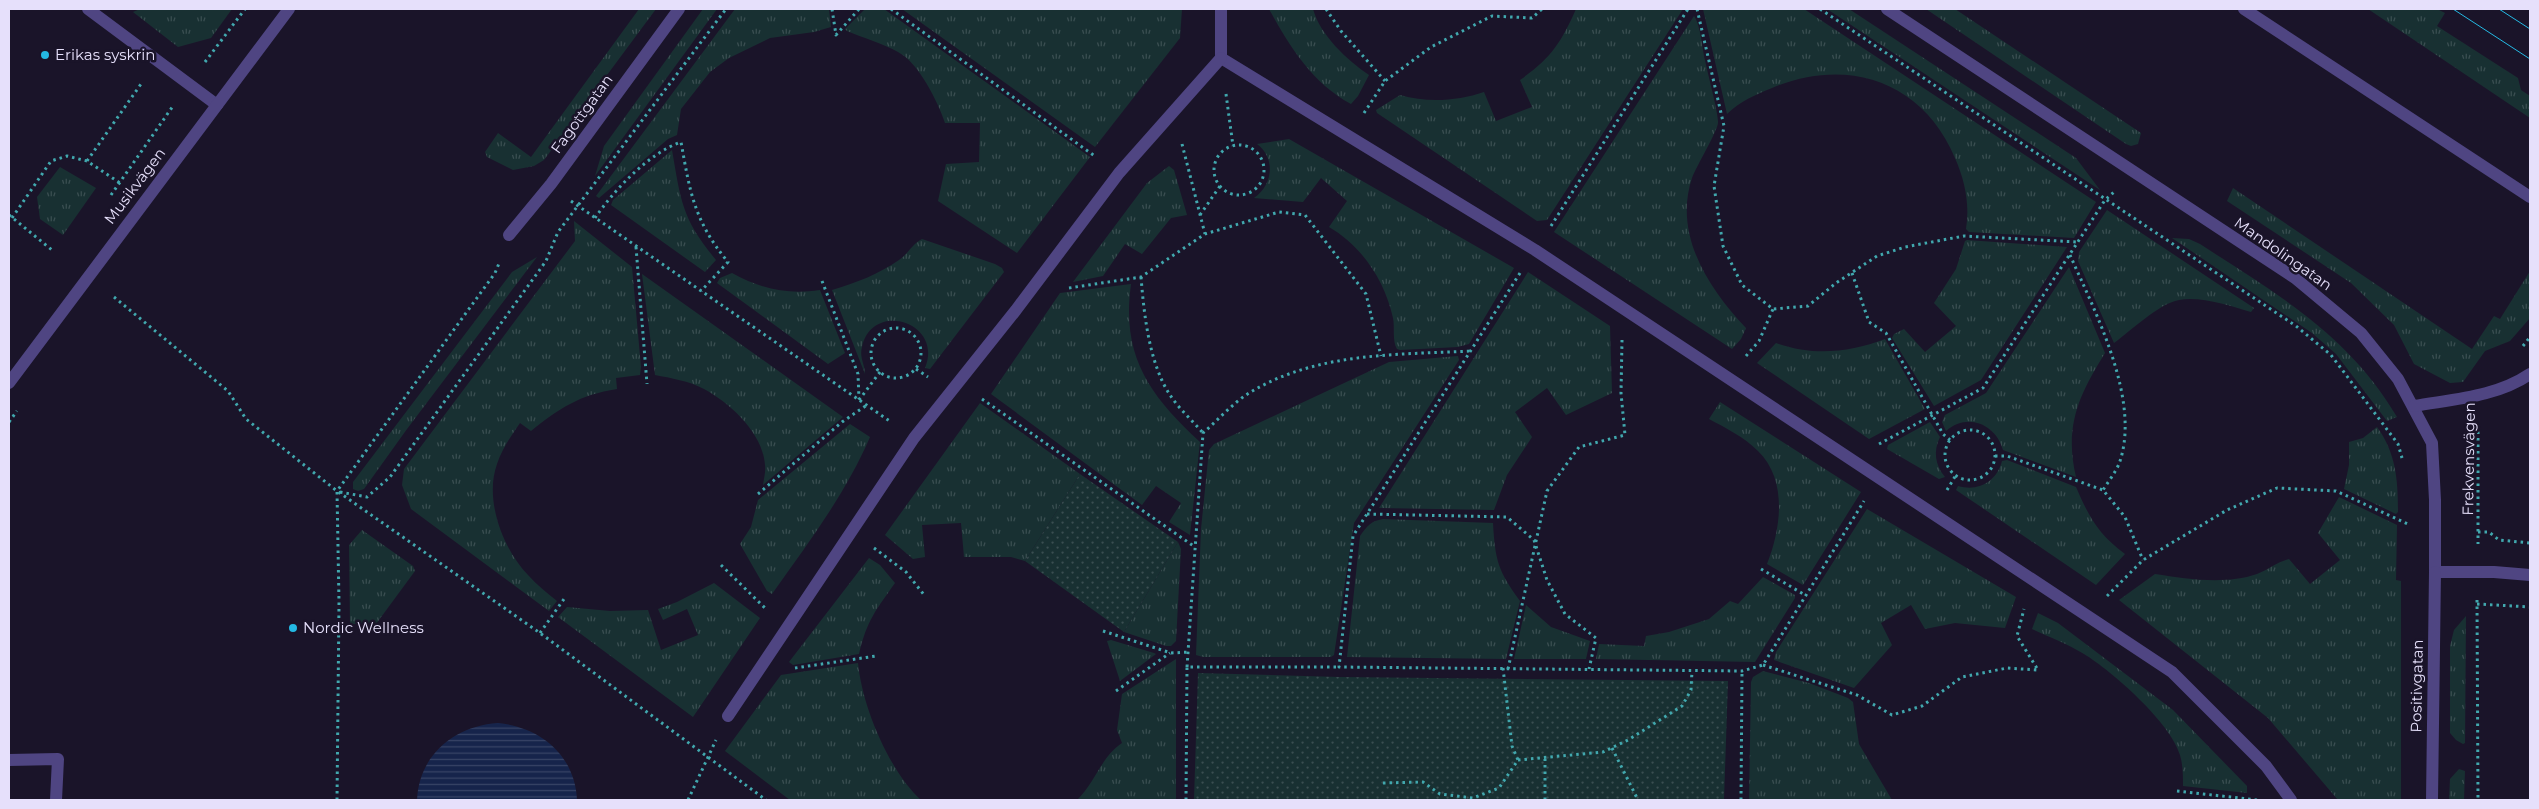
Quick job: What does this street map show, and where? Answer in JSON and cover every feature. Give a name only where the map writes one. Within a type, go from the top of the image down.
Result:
[{"type":"street","points":[[88,9],[217,104]]},
{"type":"street","name":"Musikvägen","points":[[9,383],[289,9]]},
{"type":"street","name":"Fagottgatan","points":[[509,235],[551,184],[678,9]]},
{"type":"street","points":[[728,716],[914,438],[1027,295],[1119,173],[1221,58],[1221,9]]},
{"type":"street","name":"Mandolingatan","points":[[1887,9],[2295,278],[2360,333],[2398,379],[2432,443],[2435,500],[2435,572]]},
{"type":"street","points":[[2244,9],[2530,197]]},
{"type":"street","points":[[1221,58],[1535,250],[2172,672],[2266,766],[2291,800]]},
{"type":"street","points":[[2414,406],[2481,395],[2518,382],[2530,374]]},
{"type":"street","points":[[2435,572],[2530,576]]},
{"type":"street","name":"Positivgatan","points":[[2432,800],[2435,572]]},
{"type":"street","points":[[9,760],[58,759],[56,800]]},
{"type":"path","points":[[108,199],[245,9]]},
{"type":"path","points":[[337,491],[367,497],[390,477],[546,260],[558,232],[726,9]]},
{"type":"path","points":[[832,9],[836,35],[859,9]]},
{"type":"path","points":[[891,9],[1119,173]]},
{"type":"path","points":[[1326,9],[1341,31],[1385,81]]},
{"type":"path","points":[[1349,137],[1385,81],[1431,47],[1458,31],[1492,16],[1532,18],[1542,9]]},
{"type":"path","points":[[1339,667],[1353,536],[1688,9]]},
{"type":"path","points":[[1697,9],[1724,126],[1714,186],[1723,246],[1742,285],[1773,309],[1808,306],[1877,256],[1905,247],[1964,236],[2078,242]]},
{"type":"path","points":[[1820,9],[2296,326],[2331,355],[2398,444],[2403,460]]},
{"type":"path","points":[[1221,58],[1233,146]]},
{"type":"path","points":[[86,161],[158,61]]},
{"type":"path","points":[[1174,112],[1205,234]]},
{"type":"path","points":[[595,218],[611,194],[667,147],[681,142],[689,192],[698,216],[706,232],[728,262],[701,291]]},
{"type":"path","points":[[1233,146],[1251,148],[1259,155],[1263,165],[1261,181],[1254,189],[1245,194],[1234,194],[1220,186],[1214,172],[1216,161],[1221,152],[1233,146]]},
{"type":"path","points":[[52,250],[10,217],[51,162],[67,156],[86,161],[120,183]]},
{"type":"path","points":[[1850,460],[1983,388],[2105,200],[2134,173]]},
{"type":"path","points":[[551,184],[577,206],[914,438]]},
{"type":"path","points":[[1200,216],[1220,186]]},
{"type":"path","points":[[1027,295],[1141,277],[1205,234],[1279,212],[1305,215],[1366,294],[1381,356]]},
{"type":"path","points":[[336,800],[339,603],[337,491],[495,273],[509,235]]},
{"type":"path","points":[[636,246],[647,384]]},
{"type":"path","points":[[2070,255],[2113,354],[2122,395],[2125,441],[2118,465],[2103,490]]},
{"type":"path","points":[[1852,273],[1869,322],[1886,333],[1932,416],[1943,434],[1950,440]]},
{"type":"path","points":[[1141,277],[1145,320],[1158,367],[1170,395],[1203,433]]},
{"type":"path","points":[[822,281],[858,374],[859,400]]},
{"type":"path","points":[[114,297],[228,391],[246,419],[337,491],[540,633],[766,800]]},
{"type":"path","points":[[1508,669],[1534,540],[1547,491],[1579,447],[1625,435],[1621,392],[1622,309]]},
{"type":"path","points":[[1727,378],[1759,341],[1773,309]]},
{"type":"path","points":[[893,328],[903,329],[913,334],[919,343],[921,354],[916,369],[907,376],[896,378],[880,372],[874,365],[871,355],[873,344],[878,335],[893,328]]},
{"type":"path","points":[[2520,349],[2530,337]]},
{"type":"path","points":[[1186,800],[1187,667],[1203,433],[1248,393],[1294,372],[1336,359],[1472,351]]},
{"type":"path","points":[[859,400],[880,372]]},
{"type":"path","points":[[959,382],[1195,547]]},
{"type":"path","name":"Frekvensvägen","points":[[2478,800],[2478,413],[2481,395]]},
{"type":"path","points":[[758,494],[842,422],[867,406]]},
{"type":"path","points":[[1962,431],[1978,431],[1990,441],[1995,456],[1990,470],[1981,477],[1971,480],[1960,478],[1946,462],[1945,451],[1950,440],[1962,431]]},
{"type":"path","points":[[1995,456],[2007,456],[2103,490],[2125,517],[2143,560]]},
{"type":"path","points":[[1762,665],[1878,479]]},
{"type":"path","points":[[2087,616],[2143,560],[2227,510],[2277,488],[2336,491],[2408,524]]},
{"type":"path","points":[[1367,514],[1507,517],[1534,540],[1547,580],[1565,614],[1596,638],[1589,669]]},
{"type":"path","points":[[2408,514],[2408,534]]},
{"type":"path","points":[[852,531],[906,572],[925,596]]},
{"type":"path","points":[[2478,532],[2489,532],[2499,540],[2530,543]]},
{"type":"path","points":[[721,565],[787,629]]},
{"type":"path","points":[[1761,569],[1805,595]]},
{"type":"path","points":[[540,633],[564,599]]},
{"type":"path","points":[[2477,604],[2530,607]]},
{"type":"path","points":[[1103,631],[1171,653],[1189,652]]},
{"type":"path","points":[[1187,667],[1742,671],[1762,665],[1857,695],[1892,715],[1922,706],[1962,677],[2007,668],[2038,670],[2017,636]]},
{"type":"path","points":[[1116,691],[1171,653]]},
{"type":"path","points":[[757,673],[876,656]]},
{"type":"path","points":[[1503,668],[1512,746],[1518,760]]},
{"type":"path","points":[[1518,760],[1586,755],[1612,748],[1682,706],[1691,690],[1692,670]]},
{"type":"path","points":[[1741,800],[1742,671]]},
{"type":"path","points":[[688,800],[728,716]]},
{"type":"path","points":[[1612,748],[1638,800]]},
{"type":"path","points":[[1545,758],[1545,800]]},
{"type":"path","points":[[1382,783],[1422,782],[1440,794],[1473,798],[1499,788],[1518,760]]},
{"type":"path","points":[[2177,791],[2257,800]]},
{"type":"green space","points":[[140,9],[232,9],[211,38],[178,47],[133,12]]},
{"type":"green space","points":[[639,9],[656,9],[544,160],[534,166],[513,170],[487,157],[485,152],[498,133],[531,157]]},
{"type":"green space","points":[[703,9],[717,9],[595,176],[604,146]]},
{"type":"green space","points":[[735,9],[829,9],[831,27],[814,32],[770,38],[729,58],[710,72],[681,109],[677,135],[668,139],[599,198],[596,196]]},
{"type":"green space","points":[[865,9],[884,9],[1090,157],[1017,253],[938,201],[946,164],[979,162],[980,123],[945,123],[927,84],[906,57],[886,46],[847,31],[845,29]]},
{"type":"green space","points":[[902,9],[1182,9],[1180,38],[1095,147]]},
{"type":"green space","points":[[1269,9],[1313,9],[1322,28],[1335,46],[1369,75],[1358,96],[1351,104],[1313,75],[1285,37]]},
{"type":"green space","points":[[1576,9],[1683,9],[1547,220],[1537,221],[1377,113],[1376,110],[1400,95],[1410,98],[1442,100],[1484,92],[1496,121],[1532,107],[1520,80],[1540,64],[1554,49]]},
{"type":"green space","points":[[1703,9],[1804,9],[2096,202],[2074,238],[1969,232],[1966,229],[1967,202],[1962,175],[1941,132],[1923,110],[1903,94],[1880,82],[1854,76],[1828,75],[1800,79],[1754,96],[1737,105],[1727,114]]},
{"type":"green space","points":[[1827,9],[1849,9],[2076,158],[2100,190]]},
{"type":"green space","points":[[1926,9],[1955,9],[2141,133],[2138,144],[2131,146],[2126,144]]},
{"type":"green space","points":[[2368,9],[2437,9],[2445,13],[2437,26],[2518,78],[2521,90],[2530,96],[2530,118]]},
{"type":"green space","points":[[1694,16],[1700,31],[1718,123],[1692,178],[1687,199],[1687,220],[1698,260],[1719,296],[1746,328],[1741,339],[1732,349],[1554,232]]},
{"type":"green space","points":[[1289,139],[1514,268],[1469,344],[1458,347],[1397,349],[1393,318],[1378,278],[1362,254],[1329,227],[1347,201],[1321,178],[1303,202],[1254,198],[1265,186],[1270,171],[1267,157],[1257,144]]},
{"type":"green space","points":[[672,150],[685,209],[696,233],[716,260],[705,272],[611,205],[613,200]]},
{"type":"green space","points":[[1169,166],[1174,170],[1187,215],[1171,218],[1142,254],[1125,244],[1103,276],[1073,282],[1147,183]]},
{"type":"green space","points":[[60,167],[96,188],[63,235],[40,219],[37,197]]},
{"type":"green space","points":[[2233,188],[2472,349],[2494,316],[2500,319],[2530,271],[2530,318],[2510,341],[2485,351],[2463,382],[2450,383],[2414,364],[2394,325],[2351,283],[2227,201]]},
{"type":"green space","points":[[2107,210],[2254,308],[2251,312],[2197,299],[2171,302],[2145,318],[2114,343],[2078,261],[2079,252]]},
{"type":"green space","points":[[574,221],[632,267],[641,367],[640,375],[616,378],[617,389],[581,399],[561,409],[531,431],[520,423],[499,458],[494,478],[493,493],[498,523],[511,552],[519,564],[535,582],[557,601],[549,611],[411,509],[402,485],[404,469],[575,241]]},
{"type":"green space","points":[[2172,238],[2189,239],[2200,244],[2284,299],[2309,318],[2357,362],[2378,388],[2397,417],[2387,421],[2336,354],[2312,333]]},
{"type":"green space","points":[[922,239],[995,264],[1002,268],[1004,272],[930,369],[925,368],[928,352],[925,339],[916,329],[904,323],[891,321],[879,324],[868,333],[861,351],[865,374],[832,290],[883,270],[902,258]]},
{"type":"green space","points":[[1965,241],[2067,247],[1981,380],[1934,406],[1892,338],[1894,334],[1904,329],[1925,352],[1956,326],[1934,303],[1956,269]]},
{"type":"green space","points":[[537,257],[364,489],[358,491],[353,489],[353,482],[512,272]]},
{"type":"green space","points":[[2069,267],[2105,353],[2081,397],[2076,412],[2072,442],[2076,477],[2003,450],[1994,433],[1980,424],[1963,422],[1954,425],[1946,431],[1942,422],[1945,415],[1986,393]]},
{"type":"green space","points":[[1528,272],[1610,326],[1612,393],[1566,415],[1547,388],[1515,412],[1532,437],[1507,475],[1494,510],[1379,508]]},
{"type":"green space","points":[[732,273],[764,287],[797,292],[820,290],[845,353],[828,364],[717,283],[720,278]]},
{"type":"green space","points":[[642,274],[843,417],[763,485],[765,467],[763,453],[744,420],[724,402],[698,386],[655,375]]},
{"type":"green space","points":[[1131,284],[1130,332],[1135,353],[1143,372],[1166,408],[1200,442],[1190,535],[1169,522],[1181,503],[1156,486],[1142,505],[991,394],[1060,293]]},
{"type":"green space","points":[[1885,339],[1925,409],[1869,439],[1757,363],[1776,343],[1803,350],[1830,351],[1858,347]]},
{"type":"green space","points":[[1458,356],[1459,360],[1354,523],[1334,655],[1331,657],[1203,657],[1196,655],[1201,529],[1209,450],[1214,444],[1389,362]]},
{"type":"green space","points":[[1720,402],[1861,492],[1803,585],[1767,564],[1776,536],[1778,521],[1778,490],[1774,476],[1768,463],[1753,446],[1735,433],[1709,419]]},
{"type":"green space","points":[[980,403],[1080,474],[1025,561],[1011,557],[964,557],[961,523],[922,525],[925,557],[913,559],[885,535]]},
{"type":"green space","points":[[1930,422],[1940,437],[1936,447],[1936,458],[1939,468],[1945,477],[1939,479],[1887,449],[1888,445]]},
{"type":"green space","points":[[850,424],[870,437],[837,499],[772,594],[767,591],[740,544],[751,527],[758,500]]},
{"type":"green space","points":[[2377,427],[2388,447],[2395,467],[2398,500],[2398,512],[2396,514],[2344,489],[2349,465],[2349,442],[2363,438]]},
{"type":"green space","points":[[2007,460],[2076,487],[2095,524],[2125,554],[2096,585],[1956,490],[1958,486],[1973,487],[1986,483],[1996,474],[2002,461]]},
{"type":"green space","points":[[1080,474],[1178,542],[1124,632],[1025,561]]},
{"type":"green space","points":[[2339,497],[2397,525],[2396,580],[2401,581],[2401,800],[2338,800],[2268,718],[2119,600],[2155,574],[2193,579],[2232,579],[2257,574],[2289,559],[2310,584],[2340,560],[2318,533]]},
{"type":"green space","points":[[1867,509],[2016,597],[2005,628],[1955,623],[1925,629],[1911,605],[1881,623],[1892,645],[1854,688],[1774,660],[1776,652]]},
{"type":"green space","points":[[1383,519],[1493,523],[1499,565],[1520,601],[1506,659],[1347,657],[1360,536],[1370,524]]},
{"type":"green space","points":[[362,530],[413,566],[415,571],[376,624],[350,624],[349,545]]},
{"type":"green space","points":[[1178,542],[1181,549],[1176,641],[1171,646],[1166,646],[1124,632]]},
{"type":"green space","points":[[869,558],[880,565],[895,583],[877,608],[869,624],[859,654],[793,665],[789,662]]},
{"type":"green space","points":[[1763,577],[1795,595],[1795,598],[1755,662],[1596,659],[1599,644],[1644,646],[1646,636],[1669,632],[1709,619],[1730,601],[1738,604]]},
{"type":"green space","points":[[714,583],[760,618],[693,717],[558,617],[567,607],[610,611],[648,610],[661,650],[698,635],[687,609],[663,620],[658,609],[677,602]]},
{"type":"green space","points":[[1526,605],[1551,627],[1590,641],[1586,659],[1514,659]]},
{"type":"green space","points":[[2038,613],[2058,623],[2173,710],[2247,786],[2247,793],[2183,786],[2180,755],[2165,728],[2153,713],[2110,672],[2096,662],[2072,647],[2032,629]]},
{"type":"green space","points":[[2466,616],[2465,743],[2463,744],[2450,733],[2450,646],[2454,630]]},
{"type":"green space","points":[[1111,640],[1156,654],[1120,681],[1107,641]]},
{"type":"green space","points":[[1176,659],[1176,800],[1077,800],[1089,786],[1109,755],[1122,743],[1117,730],[1122,694]]},
{"type":"green space","points":[[858,663],[865,698],[879,737],[898,772],[909,788],[921,800],[790,800],[725,751],[781,675]]},
{"type":"green space","points":[[1763,671],[1809,683],[1848,698],[1853,702],[1859,744],[1892,800],[1749,800],[1751,682],[1753,677]]},
{"type":"green space","points":[[1198,673],[1340,677],[1728,681],[1724,800],[1194,800]]},
{"type":"green space","points":[[2459,769],[2465,771],[2464,800],[2449,800],[2450,779]]},
{"type":"water","points":[[498,723],[528,730],[552,746],[570,770],[575,784],[577,800],[417,800],[419,784],[424,769],[442,746],[467,730],[482,725]]},
{"type":"tram line","points":[[2453,9],[2530,59]]},
{"type":"tram line","points":[[2499,9],[2530,29]]},
{"type":"place","name":"Erikas syskrin","points":[[45,55]]},
{"type":"place","name":"Nordic Wellness","points":[[293,628]]}]
